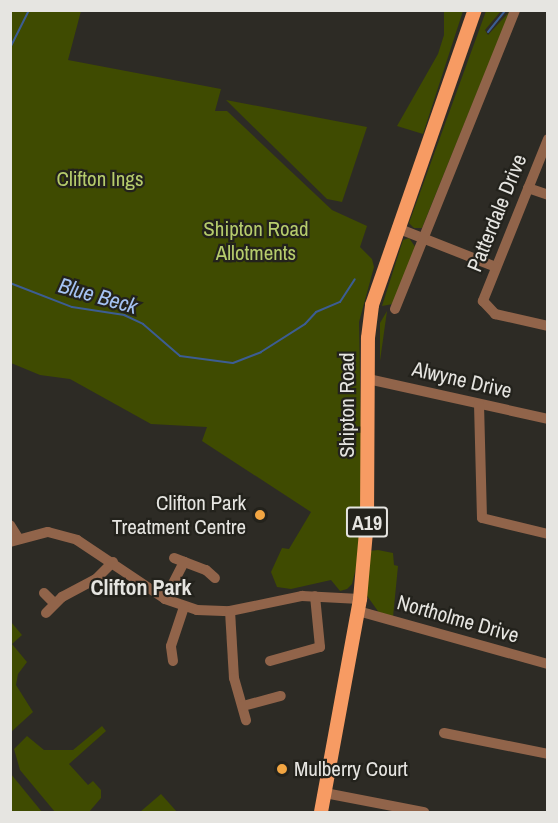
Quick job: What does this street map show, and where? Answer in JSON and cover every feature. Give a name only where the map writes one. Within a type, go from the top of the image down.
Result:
[{"type":"main road","name":"Shipton Road","points":[[321,813],[359,605],[368,480],[368,379],[372,305],[475,10]]},
{"type":"street","points":[[394,309],[515,10]]},
{"type":"street","name":"Patterdale Drive","points":[[548,139],[483,301],[495,314],[548,326]]},
{"type":"street","points":[[528,188],[548,195]]},
{"type":"street","points":[[397,228],[496,267]]},
{"type":"street","name":"Alwyne Drive","points":[[368,379],[548,419]]},
{"type":"street","points":[[479,404],[482,518],[548,534]]},
{"type":"street","points":[[10,525],[14,540]]},
{"type":"street","name":"Northolme Drive","points":[[14,540],[58,534],[86,544],[165,599],[184,607],[230,611],[315,596],[359,605],[548,664]]},
{"type":"street","points":[[165,599],[179,560],[215,578]]},
{"type":"street","points":[[46,613],[54,603],[96,579],[113,562]]},
{"type":"street","points":[[44,593],[54,603]]},
{"type":"street","points":[[270,661],[320,647],[315,596]]},
{"type":"street","points":[[173,661],[171,646],[184,607]]},
{"type":"street","points":[[230,611],[234,678],[246,720]]},
{"type":"street","points":[[243,706],[281,696]]},
{"type":"street","points":[[444,733],[548,754]]},
{"type":"street","points":[[325,794],[424,813]]},
{"type":"green space","name":"Clifton Ings","points":[[10,11],[81,11],[68,60],[221,89],[215,111],[227,111],[332,210],[367,226],[360,247],[372,259],[374,267],[359,322],[362,494],[358,560],[352,584],[347,589],[340,591],[331,580],[291,589],[277,587],[271,572],[282,548],[289,549],[311,512],[202,441],[207,427],[151,424],[70,379],[40,375],[11,363]]},
{"type":"green space","points":[[444,11],[463,11],[423,134],[397,126],[438,54],[444,35]]},
{"type":"green space","points":[[486,11],[501,11],[485,30],[488,35],[510,11],[422,228],[414,228],[409,223]]},
{"type":"green space","name":"Shipton Road Allotments","points":[[226,100],[367,127],[342,202],[327,199]]},
{"type":"green space","points":[[409,238],[416,248],[393,304],[382,306],[403,240]]},
{"type":"green space","points":[[387,311],[380,361],[380,323]]},
{"type":"green space","points":[[369,551],[393,553],[394,565],[398,566],[393,617],[380,614],[365,593]]},
{"type":"green space","points":[[11,622],[22,635],[12,644],[27,662],[18,674],[16,685],[33,712],[11,732]]},
{"type":"green space","points":[[102,726],[106,731],[69,764],[88,785],[93,781],[101,790],[101,798],[89,812],[55,812],[20,770],[14,749],[27,736],[44,750],[73,750]]},
{"type":"green space","points":[[11,774],[42,812],[11,812]]},
{"type":"green space","points":[[161,794],[177,812],[140,812]]},
{"type":"waterway","points":[[10,48],[29,10]]},
{"type":"waterway","name":"Blue Beck","points":[[488,32],[506,10]]},
{"type":"waterway","name":"Blue Beck","points":[[10,283],[72,307],[124,315],[143,324],[180,356],[233,363],[261,352],[305,324],[316,312],[340,302],[355,279]]},
{"type":"place","name":"Clifton Park Treatment Centre","points":[[260,515]]},
{"type":"place","name":"Mulberry Court","points":[[282,769]]},
{"type":"district","name":"Clifton Park","points":[[141,588]]}]
